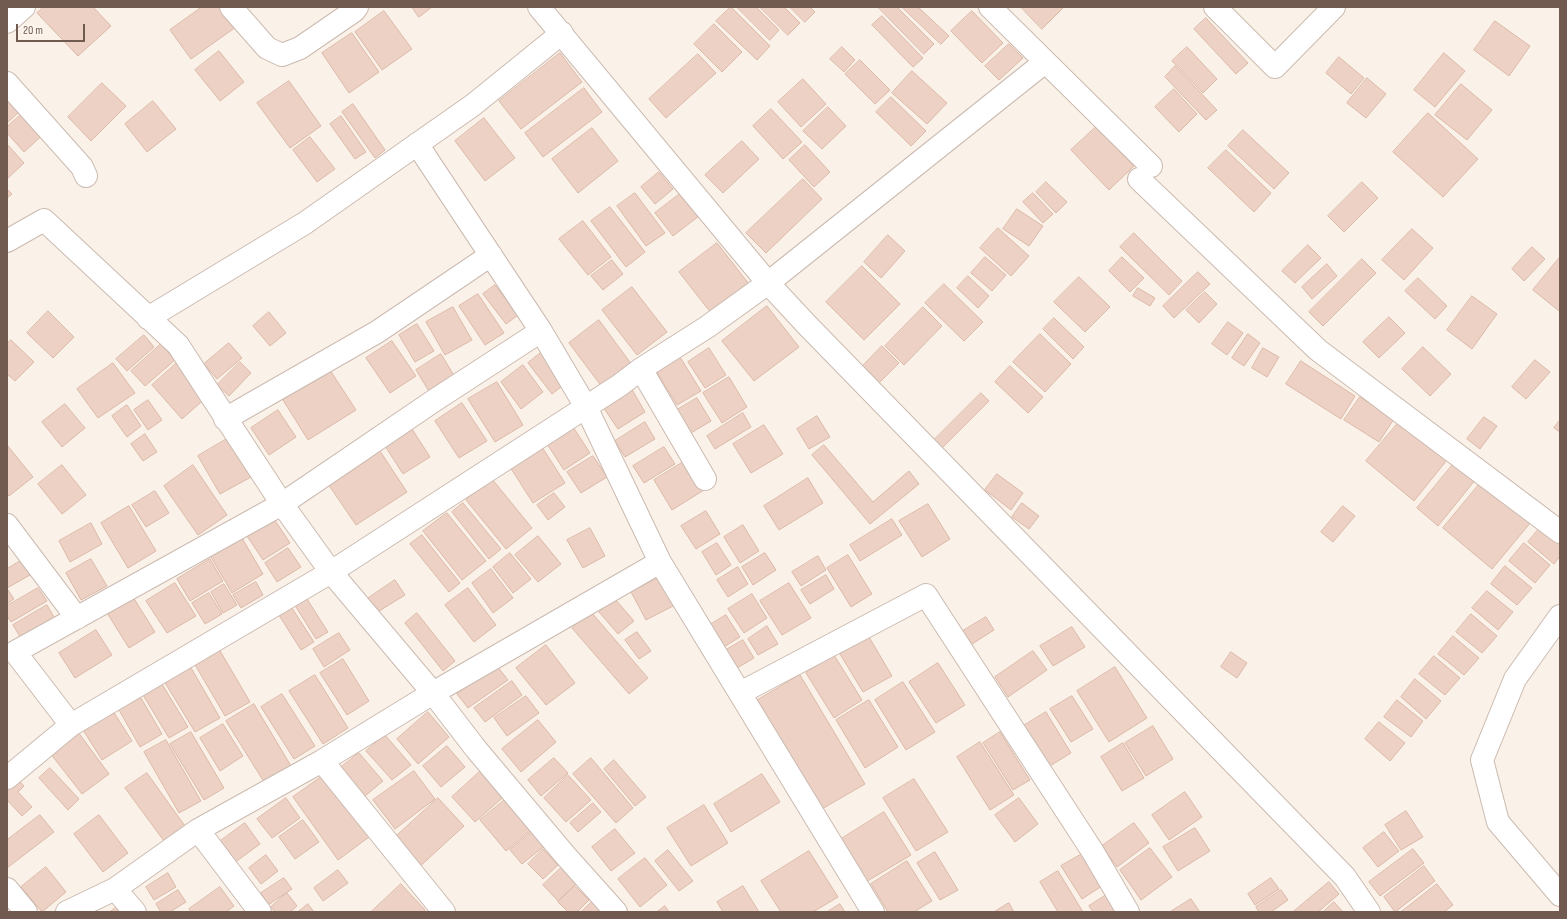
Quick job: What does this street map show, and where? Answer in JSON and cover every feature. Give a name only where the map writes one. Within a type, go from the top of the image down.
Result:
[{"type":"street","points":[[7,22],[24,7]]},
{"type":"street","points":[[231,7],[266,48],[282,55],[300,48],[354,11],[356,7]]},
{"type":"street","points":[[539,7],[768,282],[807,325],[1345,877],[1370,912]]},
{"type":"street","points":[[990,7],[1045,62],[1145,172],[1318,350],[1560,532]]},
{"type":"street","points":[[1215,7],[1275,68],[1334,7]]},
{"type":"street","points":[[148,318],[305,223],[473,105],[562,33]]},
{"type":"street","points":[[7,778],[71,725],[331,572],[707,327],[768,282],[1045,62]]},
{"type":"street","points":[[7,83],[82,167],[86,176]]},
{"type":"street","points":[[417,144],[541,332],[586,407],[660,562],[873,912]]},
{"type":"street","points":[[7,241],[44,220],[178,345],[282,504],[331,572],[433,693],[476,748],[565,855],[616,912]]},
{"type":"street","points":[[225,419],[377,332],[491,255]]},
{"type":"street","points":[[71,725],[15,652],[282,504],[435,400],[541,332]]},
{"type":"street","points":[[641,369],[705,479]]},
{"type":"street","points":[[7,524],[77,618]]},
{"type":"street","points":[[67,912],[115,889],[198,830],[322,761],[433,693],[660,562]]},
{"type":"street","points":[[740,693],[926,595],[1093,852],[1128,912]]},
{"type":"street","points":[[1560,616],[1515,679],[1482,760],[1498,822],[1560,895]]},
{"type":"street","points":[[322,761],[444,912]]},
{"type":"street","points":[[198,830],[260,912]]},
{"type":"street","points":[[7,888],[26,912]]},
{"type":"street","points":[[115,889],[135,912]]},
{"type":"building","points":[[44,7],[93,7],[111,26],[78,56],[37,13]]},
{"type":"building","points":[[202,7],[222,7],[236,27],[191,59],[170,30]]},
{"type":"building","points":[[412,7],[432,7],[419,17]]},
{"type":"building","points":[[731,7],[770,46],[757,60],[716,21]]},
{"type":"building","points":[[737,7],[756,7],[779,30],[770,40]]},
{"type":"building","points":[[760,7],[784,7],[800,23],[788,35]]},
{"type":"building","points":[[790,7],[810,7],[815,12],[805,22]]},
{"type":"building","points":[[878,7],[897,7],[934,44],[924,54]]},
{"type":"building","points":[[902,7],[918,7],[949,36],[941,44]]},
{"type":"building","points":[[1021,7],[1064,7],[1042,29]]},
{"type":"building","points":[[384,11],[412,49],[382,70],[355,32]]},
{"type":"building","points":[[972,11],[1003,43],[982,63],[951,31]]},
{"type":"building","points":[[882,16],[923,58],[913,67],[872,25]]},
{"type":"building","points":[[1206,18],[1248,63],[1236,74],[1194,29]]},
{"type":"building","points":[[1495,21],[1530,46],[1509,76],[1474,50]]},
{"type":"building","points":[[714,24],[742,52],[722,72],[694,44]]},
{"type":"building","points":[[352,33],[379,72],[349,93],[322,53]]},
{"type":"building","points":[[1009,44],[1023,58],[999,80],[985,66]]},
{"type":"building","points":[[842,47],[855,60],[844,72],[830,59]]},
{"type":"building","points":[[1187,47],[1217,79],[1203,93],[1172,61]]},
{"type":"building","points":[[219,51],[244,82],[220,101],[195,70]]},
{"type":"building","points":[[560,53],[582,82],[521,129],[499,101]]},
{"type":"building","points":[[1444,53],[1465,71],[1435,107],[1414,90]]},
{"type":"building","points":[[698,54],[716,73],[666,118],[649,99]]},
{"type":"building","points":[[1339,57],[1364,78],[1351,94],[1326,73]]},
{"type":"building","points":[[860,60],[890,90],[875,104],[845,74]]},
{"type":"building","points":[[1175,66],[1217,110],[1206,120],[1165,77]]},
{"type":"building","points":[[912,71],[947,103],[927,124],[892,93]]},
{"type":"building","points":[[1367,78],[1386,94],[1366,118],[1347,103]]},
{"type":"building","points":[[803,79],[826,104],[801,127],[778,102]]},
{"type":"building","points":[[289,81],[321,126],[290,148],[257,103]]},
{"type":"building","points":[[102,83],[126,106],[91,141],[68,117]]},
{"type":"building","points":[[1461,84],[1492,110],[1467,140],[1435,115]]},
{"type":"building","points":[[584,88],[602,112],[543,157],[525,133]]},
{"type":"building","points":[[1174,89],[1197,114],[1179,132],[1155,107]]},
{"type":"building","points":[[7,97],[20,111],[7,123]]},
{"type":"building","points":[[891,97],[926,131],[911,146],[876,112]]},
{"type":"building","points":[[153,101],[176,129],[147,152],[125,124]]},
{"type":"building","points":[[353,104],[385,150],[375,158],[342,112]]},
{"type":"building","points":[[828,107],[846,126],[822,149],[803,131]]},
{"type":"building","points":[[771,109],[802,142],[783,159],[753,126]]},
{"type":"building","points":[[26,110],[46,132],[24,152],[7,133],[7,127]]},
{"type":"building","points":[[1428,113],[1478,159],[1443,197],[1393,152]]},
{"type":"building","points":[[341,116],[366,152],[355,159],[330,124]]},
{"type":"building","points":[[484,118],[515,158],[485,181],[455,141]]},
{"type":"building","points":[[1096,127],[1134,166],[1109,190],[1071,150]]},
{"type":"building","points":[[592,128],[618,161],[578,193],[552,159]]},
{"type":"building","points":[[1243,130],[1289,173],[1274,189],[1228,146]]},
{"type":"building","points":[[310,137],[335,169],[317,182],[293,150]]},
{"type":"building","points":[[742,141],[759,159],[723,193],[705,175]]},
{"type":"building","points":[[7,144],[24,163],[7,179]]},
{"type":"building","points":[[805,145],[830,172],[814,187],[789,160]]},
{"type":"building","points":[[1226,150],[1271,193],[1254,212],[1208,168]]},
{"type":"building","points":[[659,172],[673,189],[655,204],[641,187]]},
{"type":"building","points":[[803,179],[822,199],[766,253],[746,233]]},
{"type":"building","points":[[1046,182],[1067,202],[1056,213],[1036,192]]},
{"type":"building","points":[[1362,182],[1378,198],[1344,232],[1328,216]]},
{"type":"building","points":[[7,189],[12,194],[7,198]]},
{"type":"building","points":[[635,193],[665,233],[646,246],[617,206]]},
{"type":"building","points":[[681,193],[699,216],[673,236],[655,213]]},
{"type":"building","points":[[1033,193],[1053,214],[1043,223],[1023,202]]},
{"type":"building","points":[[610,207],[645,252],[626,267],[591,221]]},
{"type":"building","points":[[1017,209],[1043,226],[1029,246],[1003,229]]},
{"type":"building","points":[[583,221],[611,257],[588,275],[559,239]]},
{"type":"building","points":[[998,228],[1029,256],[1011,276],[980,248]]},
{"type":"building","points":[[1412,229],[1433,248],[1404,280],[1382,260]]},
{"type":"building","points":[[1134,233],[1182,281],[1169,295],[1120,247]]},
{"type":"building","points":[[888,235],[905,251],[881,278],[864,262]]},
{"type":"building","points":[[717,243],[749,284],[711,313],[679,272]]},
{"type":"building","points":[[1308,245],[1321,258],[1295,283],[1282,271]]},
{"type":"building","points":[[1532,247],[1545,259],[1524,281],[1512,269]]},
{"type":"building","points":[[985,257],[1006,275],[992,291],[971,273]]},
{"type":"building","points":[[1122,257],[1144,278],[1130,292],[1109,271]]},
{"type":"building","points":[[1560,257],[1560,309],[1559,311],[1533,290]]},
{"type":"building","points":[[1362,259],[1376,273],[1323,326],[1309,312]]},
{"type":"building","points":[[612,260],[623,274],[603,290],[591,276]]},
{"type":"building","points":[[1327,264],[1337,276],[1312,299],[1302,287]]},
{"type":"building","points":[[862,266],[900,304],[864,340],[826,302]]},
{"type":"building","points":[[1198,272],[1210,284],[1174,318],[1163,306]]},
{"type":"building","points":[[968,276],[989,296],[978,308],[957,288]]},
{"type":"building","points":[[1079,277],[1110,307],[1085,332],[1054,302]]},
{"type":"building","points":[[1418,278],[1447,306],[1435,319],[1405,291]]},
{"type":"building","points":[[944,284],[983,322],[964,341],[925,303]]},
{"type":"building","points":[[495,285],[518,315],[506,324],[483,294]]},
{"type":"building","points":[[632,287],[667,332],[637,355],[602,310]]},
{"type":"building","points":[[1138,288],[1155,298],[1150,306],[1133,296]]},
{"type":"building","points":[[1205,292],[1217,304],[1199,323],[1186,310]]},
{"type":"building","points":[[478,294],[504,333],[485,345],[459,306]]},
{"type":"building","points":[[1472,296],[1497,314],[1472,349],[1447,330]]},
{"type":"building","points":[[767,306],[799,347],[754,381],[722,341]]},
{"type":"building","points":[[453,307],[472,340],[445,355],[426,322]]},
{"type":"building","points":[[923,307],[942,326],[904,365],[885,346]]},
{"type":"building","points":[[48,311],[74,337],[53,358],[27,333]]},
{"type":"building","points":[[269,312],[286,333],[270,346],[253,326]]},
{"type":"building","points":[[1389,317],[1405,333],[1379,358],[1363,342]]},
{"type":"building","points":[[1054,318],[1084,347],[1073,359],[1043,329]]},
{"type":"building","points":[[599,320],[632,365],[602,387],[569,343]]},
{"type":"building","points":[[1228,322],[1243,333],[1227,355],[1212,344]]},
{"type":"building","points":[[417,324],[434,351],[415,362],[399,335]]},
{"type":"building","points":[[1040,334],[1071,364],[1045,392],[1013,362]]},
{"type":"building","points":[[1248,334],[1260,343],[1244,366],[1232,358]]},
{"type":"building","points":[[144,335],[154,347],[127,371],[116,359]]},
{"type":"building","points":[[11,340],[34,362],[15,381],[7,374],[7,344]]},
{"type":"building","points":[[392,341],[416,376],[390,393],[366,358]]},
{"type":"building","points":[[229,343],[242,358],[217,379],[204,364]]},
{"type":"building","points":[[161,344],[175,360],[145,386],[131,371]]},
{"type":"building","points":[[882,346],[899,363],[876,386],[859,370]]},
{"type":"building","points":[[1423,347],[1451,374],[1430,396],[1402,369]]},
{"type":"building","points":[[709,348],[726,375],[705,388],[688,362]]},
{"type":"building","points":[[1263,348],[1279,357],[1267,377],[1252,368]]},
{"type":"building","points":[[542,352],[566,383],[552,394],[528,363]]},
{"type":"building","points":[[441,354],[455,377],[430,393],[416,370]]},
{"type":"building","points":[[680,357],[701,391],[677,405],[656,371]]},
{"type":"building","points":[[1535,360],[1550,372],[1526,399],[1512,387]]},
{"type":"building","points":[[179,361],[209,395],[182,419],[152,385]]},
{"type":"building","points":[[1301,361],[1355,396],[1341,419],[1286,384]]},
{"type":"building","points":[[240,362],[251,373],[229,396],[217,385]]},
{"type":"building","points":[[113,363],[135,393],[98,418],[77,389]]},
{"type":"building","points":[[523,365],[543,392],[521,409],[501,382]]},
{"type":"building","points":[[1010,366],[1043,397],[1028,413],[995,382]]},
{"type":"building","points":[[330,370],[356,410],[308,440],[283,400]]},
{"type":"building","points":[[729,377],[747,407],[722,423],[703,393]]},
{"type":"building","points":[[497,382],[523,425],[495,442],[468,399]]},
{"type":"building","points":[[630,386],[645,412],[618,429],[601,404]]},
{"type":"building","points":[[981,393],[989,401],[941,449],[933,441]]},
{"type":"building","points":[[1360,397],[1394,419],[1379,442],[1344,420]]},
{"type":"building","points":[[697,398],[711,421],[691,433],[677,410]]},
{"type":"building","points":[[148,400],[162,420],[148,430],[134,410]]},
{"type":"building","points":[[462,403],[487,441],[459,458],[435,421]]},
{"type":"building","points":[[65,404],[85,428],[62,447],[42,422]]},
{"type":"building","points":[[127,405],[141,426],[127,437],[112,416]]},
{"type":"building","points":[[278,410],[296,437],[269,455],[251,428]]},
{"type":"building","points":[[743,413],[751,427],[715,449],[707,436]]},
{"type":"building","points":[[817,416],[830,437],[809,449],[797,429]]},
{"type":"building","points":[[1404,416],[1451,455],[1414,501],[1366,461]]},
{"type":"building","points":[[1484,417],[1497,426],[1480,449],[1467,439]]},
{"type":"building","points":[[1560,420],[1560,432],[1554,428]]},
{"type":"building","points":[[645,422],[655,439],[625,457],[615,441]]},
{"type":"building","points":[[764,425],[783,454],[751,473],[733,444]]},
{"type":"building","points":[[573,427],[590,453],[564,470],[547,444]]},
{"type":"building","points":[[412,429],[430,457],[403,474],[385,446]]},
{"type":"building","points":[[145,434],[157,452],[143,461],[131,444]]},
{"type":"building","points":[[230,437],[253,476],[220,494],[198,456]]},
{"type":"building","points":[[7,445],[33,477],[9,496],[7,493]]},
{"type":"building","points":[[824,445],[873,502],[909,471],[919,484],[870,524],[812,455]]},
{"type":"building","points":[[542,447],[565,483],[533,503],[510,467]]},
{"type":"building","points":[[664,447],[675,464],[644,483],[633,466]]},
{"type":"building","points":[[378,448],[407,492],[356,525],[326,481]]},
{"type":"building","points":[[593,456],[607,477],[581,493],[567,472]]},
{"type":"building","points":[[685,461],[704,490],[672,510],[654,480]]},
{"type":"building","points":[[1455,462],[1476,479],[1438,526],[1417,508]]},
{"type":"building","points":[[62,465],[86,495],[62,514],[38,484]]},
{"type":"building","points":[[193,465],[227,515],[198,535],[164,486]]},
{"type":"building","points":[[997,474],[1023,493],[1011,510],[985,490]]},
{"type":"building","points":[[808,478],[823,503],[779,530],[764,506]]},
{"type":"building","points":[[492,479],[532,528],[506,549],[466,500]]},
{"type":"building","points":[[1482,481],[1531,522],[1492,569],[1443,528]]},
{"type":"building","points":[[155,491],[169,513],[146,527],[132,505]]},
{"type":"building","points":[[554,493],[565,507],[548,520],[537,505]]},
{"type":"building","points":[[463,503],[501,549],[489,559],[452,512]]},
{"type":"building","points":[[1022,503],[1039,516],[1029,529],[1012,517]]},
{"type":"building","points":[[928,504],[950,539],[922,557],[899,521]]},
{"type":"building","points":[[129,506],[156,551],[128,568],[101,523]]},
{"type":"building","points":[[1343,506],[1355,516],[1333,542],[1321,532]]},
{"type":"building","points":[[706,511],[720,534],[696,549],[681,526]]},
{"type":"building","points":[[447,513],[486,561],[462,580],[423,531]]},
{"type":"building","points":[[272,516],[290,543],[263,560],[245,533]]},
{"type":"building","points":[[892,519],[902,535],[860,561],[850,545]]},
{"type":"building","points":[[91,523],[102,544],[70,562],[59,541]]},
{"type":"building","points":[[1543,524],[1560,538],[1560,556],[1554,564],[1528,542]]},
{"type":"building","points":[[743,525],[759,551],[740,563],[724,537]]},
{"type":"building","points":[[590,528],[605,556],[583,568],[567,540]]},
{"type":"building","points":[[422,535],[460,583],[449,592],[410,544]]},
{"type":"building","points":[[538,536],[561,564],[538,582],[515,555]]},
{"type":"building","points":[[242,538],[263,574],[232,593],[211,557]]},
{"type":"building","points":[[717,543],[731,565],[716,575],[702,552]]},
{"type":"building","points":[[1524,543],[1550,565],[1535,583],[1509,561]]},
{"type":"building","points":[[288,548],[301,567],[277,582],[265,563]]},
{"type":"building","points":[[510,553],[531,579],[513,593],[493,567]]},
{"type":"building","points":[[765,553],[776,570],[753,585],[742,567]]},
{"type":"building","points":[[848,555],[872,594],[851,607],[827,568]]},
{"type":"building","points":[[818,556],[826,570],[801,586],[792,572]]},
{"type":"building","points":[[91,559],[107,586],[81,600],[66,573]]},
{"type":"building","points":[[210,559],[223,581],[190,601],[177,579]]},
{"type":"building","points":[[22,560],[30,575],[7,588],[7,569]]},
{"type":"building","points":[[1505,566],[1532,588],[1517,605],[1491,584]]},
{"type":"building","points":[[738,567],[748,584],[728,597],[717,580]]},
{"type":"building","points":[[491,569],[513,598],[493,613],[472,583]]},
{"type":"building","points":[[826,575],[834,589],[810,604],[801,590]]},
{"type":"building","points":[[660,577],[675,605],[646,620],[631,592]]},
{"type":"building","points":[[395,580],[405,595],[376,613],[367,599]]},
{"type":"building","points":[[256,582],[263,595],[241,608],[233,595]]},
{"type":"building","points":[[175,583],[196,616],[167,633],[146,601]]},
{"type":"building","points":[[789,583],[811,618],[782,635],[760,601]]},
{"type":"building","points":[[224,584],[237,605],[223,613],[211,592]]},
{"type":"building","points":[[38,588],[47,601],[11,622],[7,616],[7,606]]},
{"type":"building","points":[[468,588],[496,625],[474,642],[445,605]]},
{"type":"building","points":[[8,590],[14,599],[7,604],[7,591]]},
{"type":"building","points":[[1487,591],[1513,612],[1498,630],[1472,608]]},
{"type":"building","points":[[209,593],[222,614],[205,624],[192,603]]},
{"type":"building","points":[[752,594],[767,618],[744,633],[728,609]]},
{"type":"building","points":[[133,597],[155,632],[129,648],[107,613]]},
{"type":"building","points":[[307,599],[328,632],[316,639],[296,607]]},
{"type":"building","points":[[615,599],[634,621],[618,634],[599,612]]},
{"type":"building","points":[[47,605],[57,622],[23,642],[13,625]]},
{"type":"building","points":[[290,605],[314,642],[301,650],[277,612]]},
{"type":"building","points":[[591,612],[648,678],[629,694],[572,628]]},
{"type":"building","points":[[417,613],[455,661],[443,671],[405,623]]},
{"type":"building","points":[[1471,614],[1497,636],[1482,653],[1456,632]]},
{"type":"building","points":[[726,615],[740,637],[719,650],[705,628]]},
{"type":"building","points":[[986,617],[994,630],[969,646],[961,632]]},
{"type":"building","points":[[767,626],[778,644],[758,655],[748,639]]},
{"type":"building","points":[[1072,627],[1085,647],[1053,666],[1040,646]]},
{"type":"building","points":[[96,630],[112,655],[75,678],[59,653]]},
{"type":"building","points":[[637,632],[651,651],[639,659],[625,640]]},
{"type":"building","points":[[339,633],[350,650],[324,667],[313,649]]},
{"type":"building","points":[[1453,636],[1479,658],[1464,675],[1438,654]]},
{"type":"building","points":[[869,637],[892,676],[863,692],[840,654]]},
{"type":"building","points":[[743,640],[754,658],[732,671],[721,653]]},
{"type":"building","points":[[546,645],[575,683],[546,705],[516,668]]},
{"type":"building","points":[[219,649],[250,702],[225,716],[194,663]]},
{"type":"building","points":[[1033,651],[1047,670],[1008,697],[995,677]]},
{"type":"building","points":[[1231,652],[1247,663],[1237,678],[1221,667]]},
{"type":"building","points":[[834,655],[862,700],[834,718],[806,673]]},
{"type":"building","points":[[1434,656],[1460,678],[1445,695],[1419,674]]},
{"type":"building","points":[[343,659],[369,701],[347,715],[320,673]]},
{"type":"building","points":[[938,663],[965,705],[936,723],[909,682]]},
{"type":"building","points":[[190,666],[220,718],[195,732],[164,681]]},
{"type":"building","points":[[497,666],[508,680],[468,708],[457,694]]},
{"type":"building","points":[[1115,667],[1147,718],[1109,742],[1077,691]]},
{"type":"building","points":[[315,675],[348,728],[323,744],[289,691]]},
{"type":"building","points":[[800,675],[865,784],[815,813],[751,704]]},
{"type":"building","points":[[1415,679],[1441,701],[1426,719],[1401,697]]},
{"type":"building","points":[[512,681],[522,695],[485,722],[474,708]]},
{"type":"building","points":[[903,682],[935,732],[906,750],[875,700]]},
{"type":"building","points":[[162,684],[188,727],[169,738],[143,695]]},
{"type":"building","points":[[282,694],[315,746],[294,759],[261,707]]},
{"type":"building","points":[[526,696],[539,713],[507,736],[494,718]]},
{"type":"building","points":[[1072,696],[1093,729],[1071,742],[1050,709]]},
{"type":"building","points":[[141,698],[162,734],[140,747],[119,710]]},
{"type":"building","points":[[869,700],[898,747],[865,768],[836,720]]},
{"type":"building","points":[[1397,700],[1423,721],[1411,737],[1384,717]]},
{"type":"building","points":[[254,704],[291,766],[264,782],[226,721]]},
{"type":"building","points":[[113,711],[132,741],[102,760],[83,730]]},
{"type":"building","points":[[428,712],[449,737],[418,764],[397,739]]},
{"type":"building","points":[[1046,712],[1071,753],[1045,769],[1020,728]]},
{"type":"building","points":[[538,720],[556,742],[521,772],[502,749]]},
{"type":"building","points":[[1379,722],[1405,743],[1390,761],[1365,739]]},
{"type":"building","points":[[223,724],[243,756],[220,771],[200,738]]},
{"type":"building","points":[[1153,726],[1173,759],[1146,776],[1125,743]]},
{"type":"building","points":[[78,732],[109,774],[82,794],[50,753]]},
{"type":"building","points":[[191,732],[224,788],[204,800],[170,744]]},
{"type":"building","points":[[1000,732],[1030,780],[1013,790],[983,743]]},
{"type":"building","points":[[385,735],[411,765],[392,780],[366,751]]},
{"type":"building","points":[[166,740],[201,801],[179,813],[144,752]]},
{"type":"building","points":[[980,742],[1014,795],[990,810],[957,757]]},
{"type":"building","points":[[1123,743],[1144,778],[1122,791],[1101,757]]},
{"type":"building","points":[[447,746],[465,767],[441,787],[423,766]]},
{"type":"building","points":[[359,753],[383,781],[365,796],[340,768]]},
{"type":"building","points":[[554,758],[568,773],[541,796],[528,780]]},
{"type":"building","points":[[591,758],[633,808],[616,823],[573,774]]},
{"type":"building","points":[[614,760],[646,797],[635,806],[604,769]]},
{"type":"building","points":[[486,766],[509,792],[475,822],[452,797]]},
{"type":"building","points":[[50,768],[79,799],[68,810],[39,778]]},
{"type":"building","points":[[414,771],[435,799],[395,829],[373,800]]},
{"type":"building","points":[[147,773],[185,826],[164,841],[125,788]]},
{"type":"building","points":[[762,774],[780,802],[731,832],[714,804]]},
{"type":"building","points":[[14,775],[24,786],[18,792],[32,807],[22,816],[7,800],[7,782]]},
{"type":"building","points":[[324,775],[369,837],[338,860],[293,797]]},
{"type":"building","points":[[568,775],[591,800],[566,822],[544,798]]},
{"type":"building","points":[[914,779],[948,832],[916,851],[883,798]]},
{"type":"building","points":[[1185,792],[1202,817],[1169,840],[1152,815]]},
{"type":"building","points":[[286,798],[300,818],[272,838],[257,819]]},
{"type":"building","points":[[438,798],[464,826],[417,869],[391,841]]},
{"type":"building","points":[[507,798],[533,829],[506,851],[480,820]]},
{"type":"building","points":[[1019,798],[1038,824],[1015,842],[995,815]]},
{"type":"building","points":[[593,803],[601,812],[578,832],[570,823]]},
{"type":"building","points":[[704,805],[728,843],[691,866],[667,828]]},
{"type":"building","points":[[1406,811],[1423,837],[1401,850],[1385,825]]},
{"type":"building","points":[[884,812],[911,855],[864,883],[838,841]]},
{"type":"building","points":[[40,815],[54,832],[7,868],[7,840]]},
{"type":"building","points":[[99,815],[128,853],[103,872],[74,834]]},
{"type":"building","points":[[303,820],[319,842],[295,859],[279,837]]},
{"type":"building","points":[[245,823],[260,844],[234,863],[219,842]]},
{"type":"building","points":[[1134,823],[1149,843],[1117,867],[1102,846]]},
{"type":"building","points":[[1195,828],[1210,851],[1178,871],[1163,847]]},
{"type":"building","points":[[536,829],[548,843],[522,864],[510,850]]},
{"type":"building","points":[[615,829],[635,853],[611,871],[592,847]]},
{"type":"building","points":[[1384,832],[1399,851],[1378,867],[1363,848]]},
{"type":"building","points":[[1150,848],[1172,877],[1141,900],[1120,870]]},
{"type":"building","points":[[543,849],[558,865],[543,879],[528,864]]},
{"type":"building","points":[[1413,849],[1424,863],[1380,896],[1369,882]]},
{"type":"building","points":[[668,850],[693,881],[679,891],[655,861]]},
{"type":"building","points":[[809,851],[838,897],[813,912],[781,912],[761,881]]},
{"type":"building","points":[[935,852],[958,890],[940,900],[917,863]]},
{"type":"building","points":[[1082,854],[1102,886],[1082,899],[1061,866]]},
{"type":"building","points":[[266,855],[278,871],[261,884],[249,868]]},
{"type":"building","points":[[645,858],[667,885],[640,907],[618,879]]},
{"type":"building","points":[[907,861],[932,901],[914,912],[888,912],[871,884]]},
{"type":"building","points":[[1424,866],[1435,881],[1395,912],[1384,897]]},
{"type":"building","points":[[46,867],[66,892],[42,912],[21,887]]},
{"type":"building","points":[[561,868],[576,884],[558,901],[543,885]]},
{"type":"building","points":[[338,870],[348,883],[323,901],[314,888]]},
{"type":"building","points":[[1058,871],[1083,912],[1058,912],[1040,882]]},
{"type":"building","points":[[168,873],[176,887],[154,900],[146,887]]},
{"type":"building","points":[[284,878],[292,889],[268,905],[261,893]]},
{"type":"building","points":[[1271,878],[1279,889],[1255,905],[1248,894]]},
{"type":"building","points":[[1329,882],[1339,894],[1318,912],[1293,912]]},
{"type":"building","points":[[401,884],[425,910],[423,912],[371,912]]},
{"type":"building","points":[[1437,884],[1453,905],[1444,912],[1401,912]]},
{"type":"building","points":[[575,886],[589,900],[577,912],[568,912],[558,902]]},
{"type":"building","points":[[743,886],[759,912],[723,912],[717,902]]},
{"type":"building","points":[[220,887],[234,906],[226,912],[191,912],[189,909]]},
{"type":"building","points":[[178,890],[186,902],[170,912],[161,912],[156,904]]},
{"type":"building","points":[[1281,890],[1288,900],[1271,912],[1259,912],[1256,907]]},
{"type":"building","points":[[287,893],[297,906],[290,912],[275,912],[271,907]]},
{"type":"building","points":[[1108,894],[1119,912],[1093,912],[1089,906]]},
{"type":"building","points":[[596,898],[610,912],[581,912]]},
{"type":"building","points":[[1191,899],[1200,912],[1170,912]]},
{"type":"building","points":[[123,902],[131,912],[110,912]]},
{"type":"building","points":[[1334,902],[1343,912],[1323,912]]},
{"type":"building","points":[[1009,903],[1014,912],[994,912]]},
{"type":"building","points":[[308,904],[314,912],[298,912]]},
{"type":"building","points":[[840,904],[845,912],[827,912]]},
{"type":"building","points":[[665,906],[669,912],[657,912]]}]
